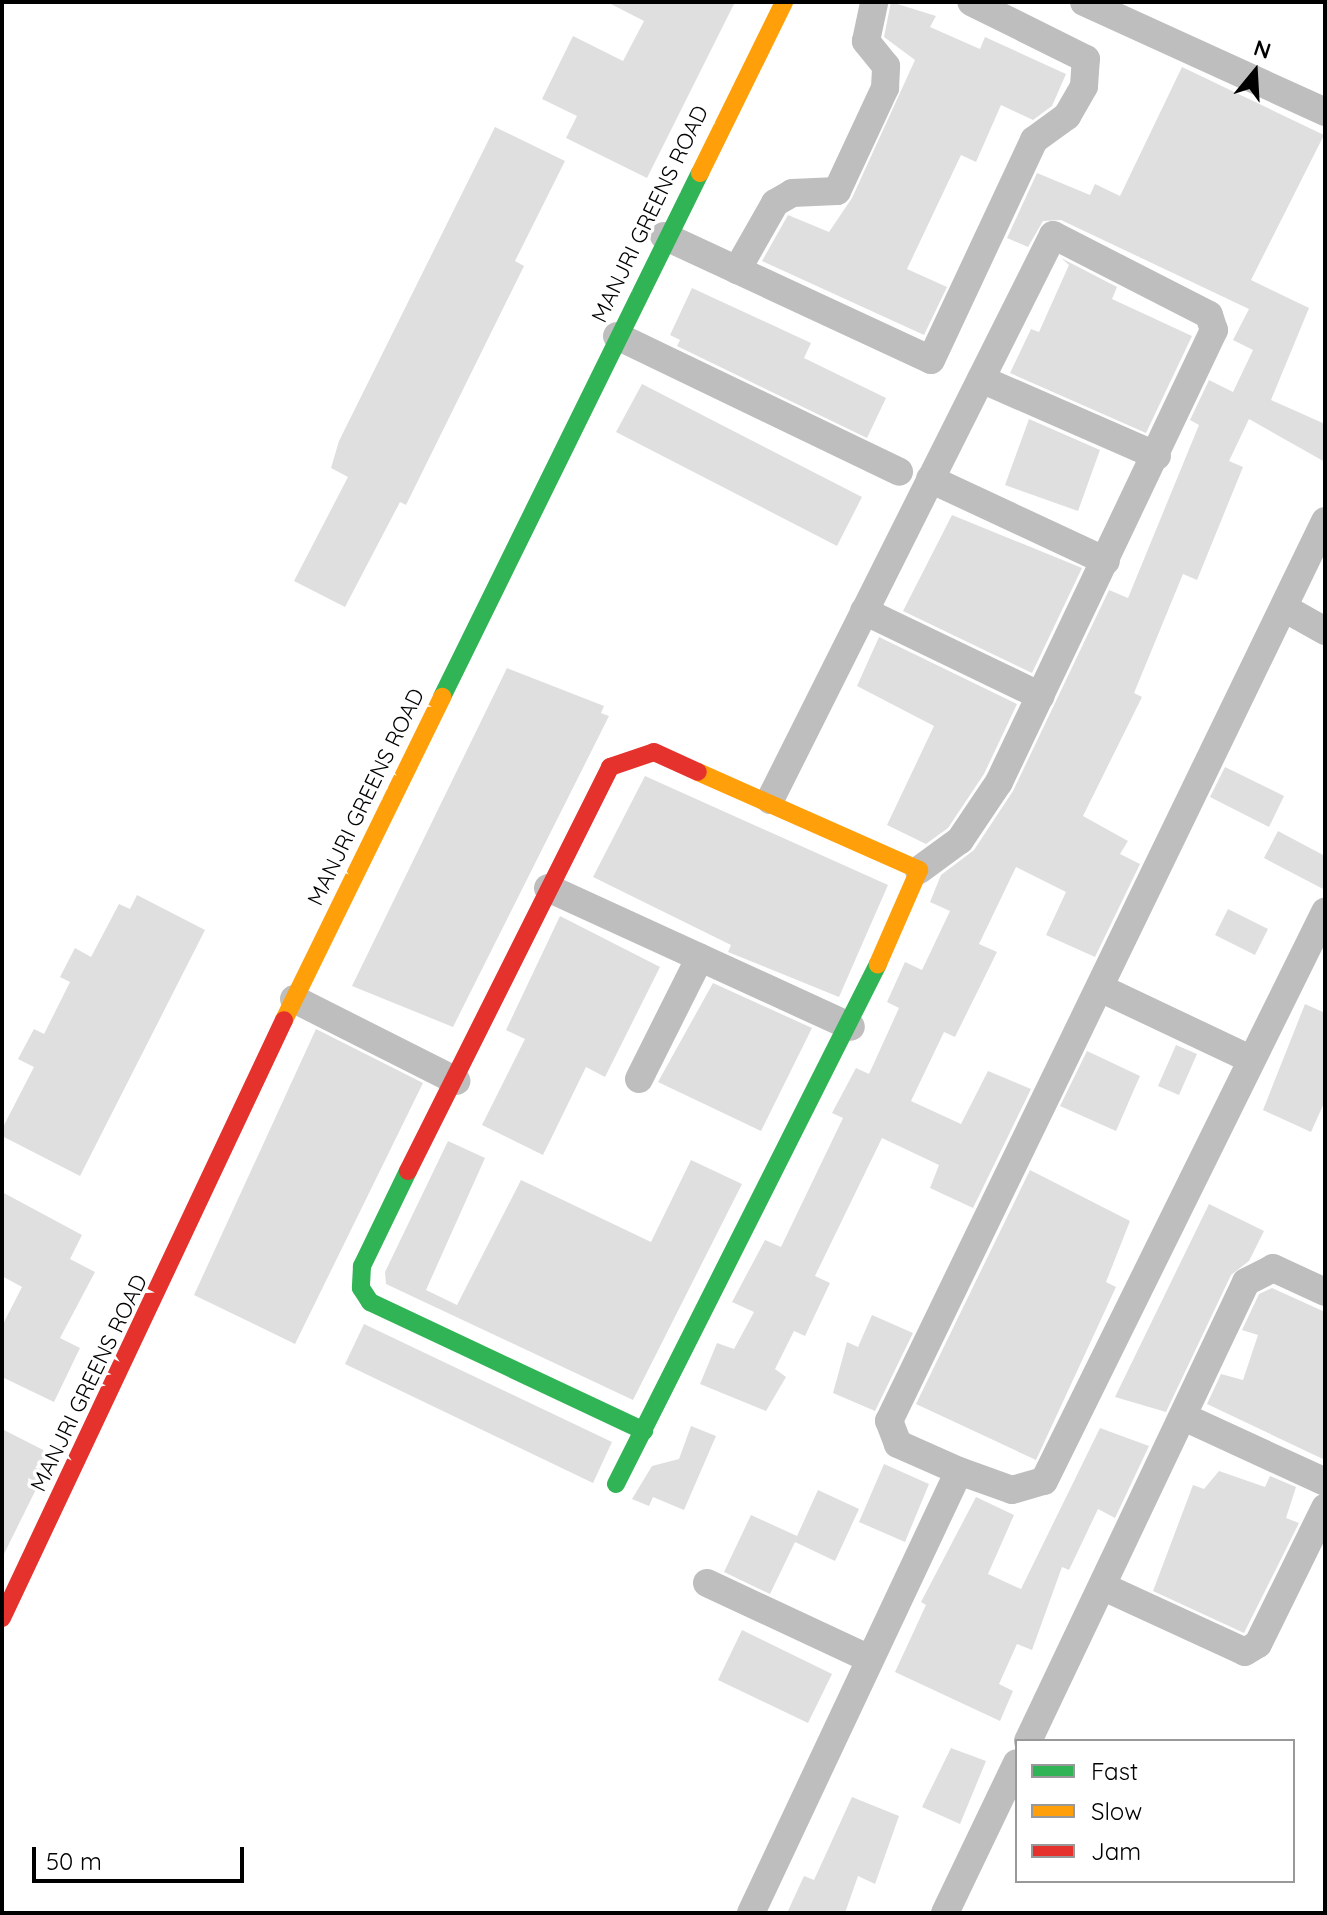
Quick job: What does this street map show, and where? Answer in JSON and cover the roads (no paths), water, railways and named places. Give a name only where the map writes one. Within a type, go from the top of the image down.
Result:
[{"type":"street","name":"MANJRI GREENS ROAD","points":[[2,1618],[294,999],[664,236],[784,2]]},
{"type":"street","points":[[737,270],[775,203],[792,193],[837,191],[885,88],[886,66],[866,41],[874,2]]},
{"type":"street","points":[[664,236],[931,360],[1034,140],[1067,116],[1084,86],[1086,59],[971,2]]},
{"type":"street","points":[[1084,2],[1325,112]]},
{"type":"street","points":[[616,1484],[851,1027],[919,870],[940,860],[977,817],[1041,696],[1211,344],[1209,315],[1053,235],[770,800]]},
{"type":"street","points":[[617,336],[899,472]]},
{"type":"street","points":[[981,379],[1157,456]]},
{"type":"street","points":[[930,479],[1106,561]]},
{"type":"street","points":[[1325,521],[1286,609],[889,1421],[898,1444],[1012,1490],[1044,1481],[1248,1058],[1325,912]]},
{"type":"street","points":[[1286,609],[1325,631]]},
{"type":"street","points":[[864,611],[1041,696]]},
{"type":"street","points":[[644,1431],[370,1302],[361,1288],[362,1266],[456,1081],[592,794],[610,767],[631,754],[688,761],[919,870]]},
{"type":"street","points":[[548,888],[851,1027]]},
{"type":"street","points":[[639,1079],[700,957]]},
{"type":"street","points":[[1100,988],[1248,1058]]},
{"type":"street","points":[[294,999],[456,1081]]},
{"type":"street","points":[[1029,1739],[1104,1587],[1246,1282],[1258,1271],[1273,1268],[1325,1292]]},
{"type":"street","points":[[1184,1417],[1325,1482]]},
{"type":"street","points":[[751,1913],[959,1471]]},
{"type":"street","points":[[1104,1587],[1245,1652],[1258,1644],[1325,1508]]},
{"type":"street","points":[[707,1583],[870,1659]]},
{"type":"street","points":[[945,1913],[1015,1767]]}]
